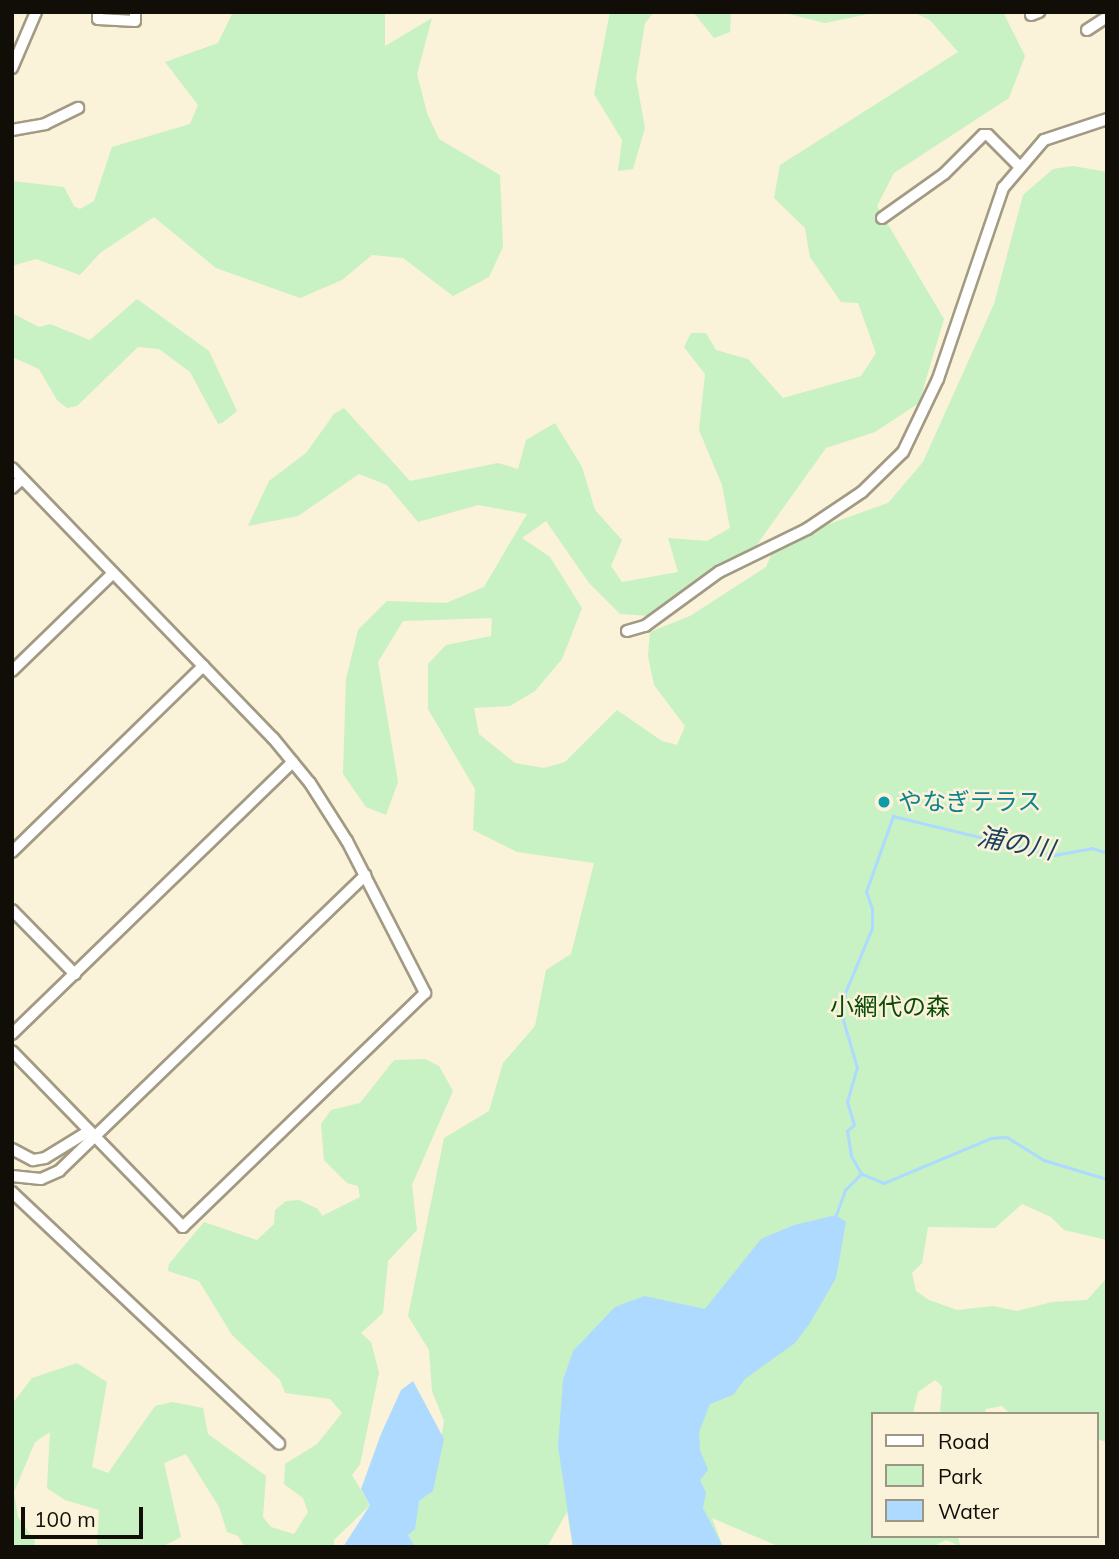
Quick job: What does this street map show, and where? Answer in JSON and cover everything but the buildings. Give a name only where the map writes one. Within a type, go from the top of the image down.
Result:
[{"type":"street","points":[[12,68],[36,12]]},
{"type":"street","points":[[98,12],[98,19],[135,20],[135,12]]},
{"type":"street","points":[[1087,30],[1107,17]]},
{"type":"street","points":[[12,130],[45,124],[78,108]]},
{"type":"street","points":[[627,631],[645,626],[719,572],[807,529],[862,492],[904,452],[938,379],[999,198],[1019,166],[1053,134],[1107,119]]},
{"type":"street","points":[[881,218],[944,174],[983,135],[988,135],[1019,166]]},
{"type":"street","points":[[12,468],[293,762],[324,803],[365,875],[425,993],[183,1227],[12,1051]]},
{"type":"street","points":[[12,488],[22,479]]},
{"type":"street","points":[[12,671],[113,573]]},
{"type":"street","points":[[12,852],[204,666]]},
{"type":"street","points":[[12,1034],[293,762]]},
{"type":"street","points":[[12,1176],[33,1180],[51,1176],[365,875]]},
{"type":"street","points":[[12,910],[75,974]]},
{"type":"street","points":[[12,1149],[33,1160],[45,1158],[92,1134]]},
{"type":"street","points":[[12,1192],[279,1444]]},
{"type":"green space","points":[[233,12],[385,12],[385,46],[432,18],[417,74],[427,113],[439,139],[500,175],[503,247],[489,277],[453,296],[403,258],[372,255],[342,280],[300,298],[216,268],[154,217],[100,253],[80,275],[36,259],[12,266],[12,181],[64,187],[74,206],[80,209],[94,201],[112,147],[190,124],[198,105],[165,62],[218,43]]},
{"type":"green space","points":[[610,12],[654,12],[645,23],[636,78],[645,128],[633,169],[618,171],[622,140],[594,94]]},
{"type":"green space","points":[[693,12],[731,12],[730,32],[714,38]]},
{"type":"green space","points":[[781,12],[878,12],[825,23]]},
{"type":"green space","name":"小網代の森","points":[[913,12],[1003,12],[1025,56],[1009,98],[894,173],[877,206],[944,319],[919,403],[875,432],[826,448],[756,546],[650,616],[620,614],[589,583],[546,521],[522,538],[550,557],[582,608],[562,659],[535,691],[510,706],[474,708],[479,734],[515,763],[544,768],[565,762],[617,710],[662,741],[677,745],[685,726],[654,685],[648,656],[650,632],[690,616],[766,567],[772,553],[829,524],[888,503],[923,462],[994,304],[1023,195],[1053,169],[1073,166],[1107,172],[1107,1240],[1064,1230],[1051,1217],[1022,1204],[995,1228],[928,1227],[922,1263],[912,1273],[916,1291],[929,1300],[957,1310],[993,1306],[1017,1311],[1052,1302],[1087,1300],[1107,1278],[1107,1442],[1098,1440],[1098,1412],[1008,1412],[1002,1406],[986,1409],[985,1412],[940,1412],[942,1386],[935,1380],[918,1392],[913,1412],[870,1412],[870,1538],[958,1538],[960,1546],[946,1540],[932,1547],[780,1547],[712,1518],[723,1547],[573,1547],[567,1512],[547,1547],[415,1547],[408,1535],[419,1501],[433,1491],[444,1421],[432,1391],[429,1350],[408,1316],[444,1138],[489,1111],[503,1063],[535,1026],[546,970],[571,954],[594,863],[517,852],[473,830],[475,789],[428,709],[428,664],[446,645],[491,636],[492,618],[403,621],[378,662],[398,782],[386,815],[366,807],[343,774],[346,679],[358,630],[387,601],[446,603],[484,587],[527,514],[478,505],[418,522],[387,485],[359,474],[298,516],[248,526],[269,481],[306,453],[334,414],[344,408],[410,481],[498,463],[518,469],[526,440],[555,423],[582,467],[595,510],[622,540],[611,566],[622,582],[678,572],[668,538],[707,541],[730,528],[722,485],[699,430],[705,374],[684,347],[691,333],[706,333],[716,350],[748,359],[783,398],[861,376],[876,353],[858,303],[841,302],[810,257],[805,228],[774,198],[780,165],[958,52],[930,20]]},
{"type":"green space","points":[[137,299],[209,351],[237,411],[222,423],[218,424],[190,372],[159,349],[138,347],[77,406],[67,408],[57,400],[39,369],[12,357],[12,313],[39,327],[50,324],[90,340]]},
{"type":"green space","points":[[425,1059],[439,1066],[453,1091],[412,1185],[417,1230],[388,1261],[383,1313],[361,1333],[371,1342],[379,1373],[360,1464],[352,1475],[370,1505],[334,1540],[334,1547],[245,1547],[238,1536],[227,1532],[219,1507],[186,1454],[164,1463],[181,1537],[162,1547],[97,1547],[99,1510],[65,1500],[47,1488],[50,1432],[35,1442],[14,1492],[18,1517],[35,1541],[34,1547],[12,1547],[12,1404],[32,1378],[77,1363],[107,1382],[92,1467],[108,1473],[155,1406],[172,1402],[203,1408],[208,1434],[266,1476],[263,1517],[271,1527],[294,1534],[308,1512],[303,1498],[284,1484],[285,1464],[317,1444],[342,1413],[330,1399],[285,1393],[280,1380],[232,1335],[199,1281],[168,1271],[169,1264],[204,1222],[257,1240],[274,1224],[275,1210],[286,1201],[299,1200],[318,1209],[322,1216],[360,1197],[358,1186],[347,1183],[324,1160],[321,1124],[331,1110],[360,1103],[394,1060]]},
{"type":"water","points":[[836,1215],[846,1222],[836,1278],[810,1323],[795,1343],[745,1379],[733,1395],[710,1404],[699,1432],[700,1450],[708,1470],[700,1480],[706,1493],[703,1508],[723,1547],[573,1547],[558,1446],[563,1380],[573,1351],[615,1307],[644,1296],[705,1309],[761,1239],[794,1225]]},
{"type":"water","points":[[413,1381],[444,1439],[433,1491],[419,1501],[415,1529],[408,1535],[415,1547],[343,1547],[370,1505],[361,1489],[381,1434],[401,1390]]},
{"type":"waterway","name":"浦の川","points":[[836,1215],[845,1190],[861,1174],[851,1156],[847,1131],[854,1125],[847,1102],[857,1068],[843,1020],[845,993],[872,928],[872,909],[866,892],[893,816],[1054,855],[1092,848],[1107,853]]},
{"type":"waterway","points":[[862,1174],[884,1183],[991,1138],[1007,1137],[1044,1160],[1107,1179]]},
{"type":"place","name":"やなぎテラス","points":[[884,802]]}]
